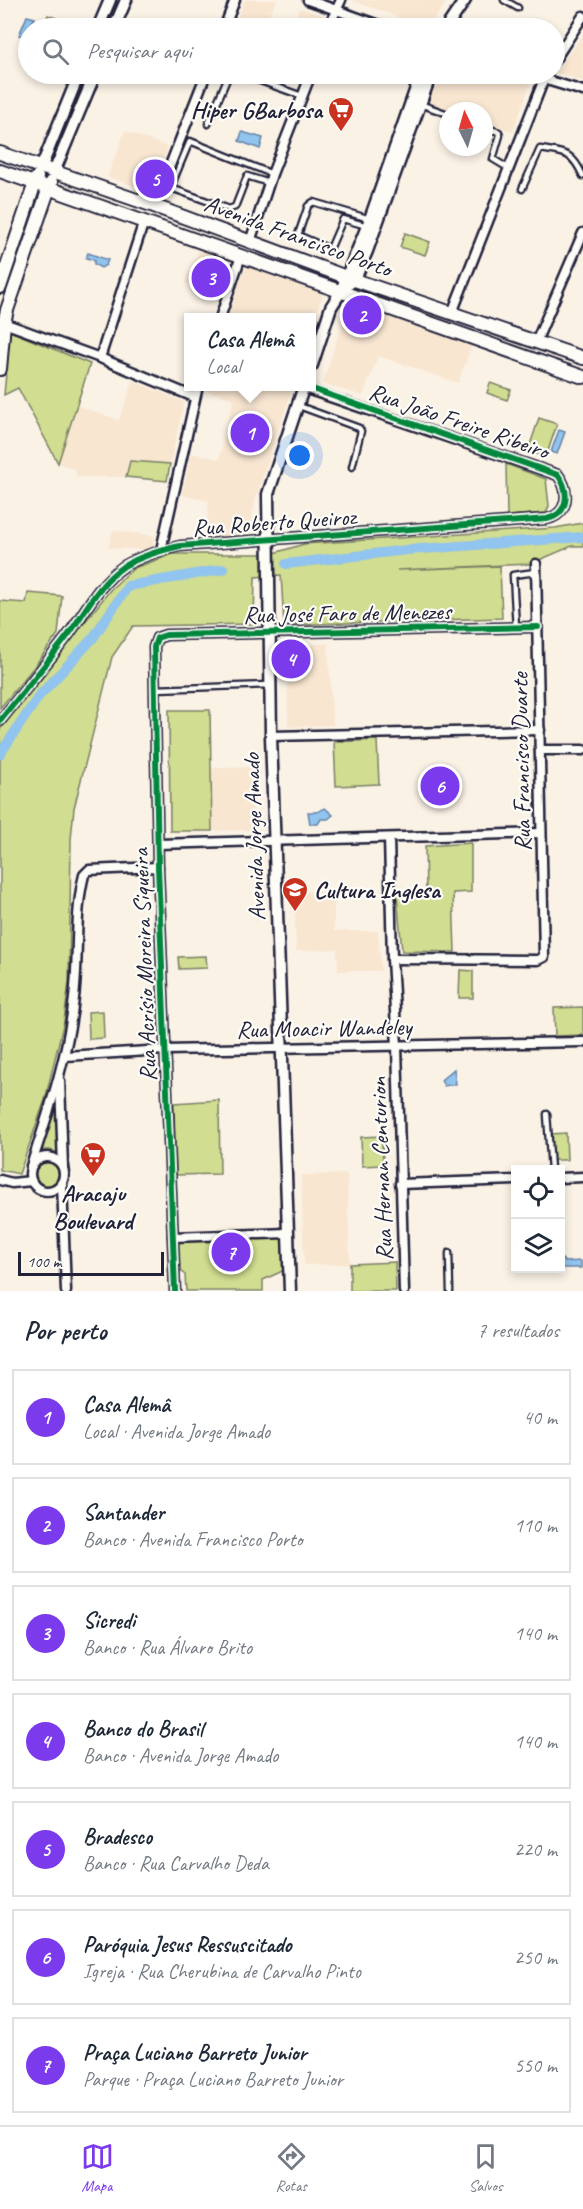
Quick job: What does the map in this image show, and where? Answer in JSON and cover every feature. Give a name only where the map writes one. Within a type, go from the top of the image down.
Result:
[{"type":"main road","name":"Avenida Francisco Porto","points":[[0,153],[154,206],[350,278],[583,358]]},
{"type":"main road","points":[[0,287],[41,168]]},
{"type":"main road","name":"Avenida Francisco Porto","points":[[0,171],[583,377]]},
{"type":"main road","points":[[0,369],[4,323],[54,172]]},
{"type":"street","points":[[102,18],[110,0]]},
{"type":"street","points":[[118,18],[126,0]]},
{"type":"street","points":[[228,18],[235,0]]},
{"type":"street","points":[[308,0],[358,18]]},
{"type":"street","points":[[332,18],[341,0]]},
{"type":"street","points":[[453,18],[465,0]]},
{"type":"street","points":[[565,45],[583,16]]},
{"type":"street","points":[[41,168],[75,84]]},
{"type":"street","points":[[54,172],[91,84]]},
{"type":"street","points":[[154,206],[202,84]]},
{"type":"street","points":[[250,242],[270,179],[307,84]]},
{"type":"street","points":[[350,278],[418,84]]},
{"type":"street","points":[[316,353],[332,307],[367,251],[427,84]]},
{"type":"street","points":[[452,313],[542,84]]},
{"type":"street","points":[[565,84],[583,91]]},
{"type":"street","points":[[100,358],[144,221]]},
{"type":"street","points":[[536,342],[583,233]]},
{"type":"street","points":[[222,313],[241,256]]},
{"type":"street","points":[[4,323],[100,358],[194,397]]},
{"type":"street","points":[[161,550],[196,391]]},
{"type":"street","name":"Avenida Jorge Amado","points":[[290,1291],[271,736],[268,494],[303,391]]},
{"type":"street","name":"Rua João Freire Ribeiro","points":[[315,391],[558,476],[566,495],[565,505],[555,516]]},
{"type":"street","name":"Rua Roberto Queiroz","points":[[0,720],[69,633],[98,591],[112,576],[126,565],[161,550],[180,546],[540,520],[555,516]]},
{"type":"street","name":"Rua Francisco Duarte","points":[[392,959],[542,960],[545,953],[536,568]]},
{"type":"street","name":"Rua José Faro de Menezes","points":[[157,638],[166,635],[538,627]]},
{"type":"street","name":"Rua Acrísio Moreira Siqueira","points":[[157,638],[154,646],[158,867],[176,1291]]},
{"type":"street","points":[[271,736],[540,730]]},
{"type":"street","points":[[540,750],[583,750]]},
{"type":"street","points":[[158,844],[541,833]]},
{"type":"street","name":"Rua Hernan Centurion","points":[[389,838],[404,1291]]},
{"type":"street","points":[[62,1183],[49,1192],[38,1190],[29,1176],[65,1056],[74,997],[77,938],[84,875],[89,870],[158,867]]},
{"type":"street","name":"Rua Moacir Wandeley","points":[[65,1056],[165,1050],[583,1042]]},
{"type":"street","points":[[60,1074],[66,1291]]},
{"type":"street","points":[[31,1166],[39,1158],[50,1157],[56,1159],[63,1167]]},
{"type":"street","points":[[565,1178],[583,1177]]},
{"type":"street","points":[[0,1180],[12,1183],[31,1181]]},
{"type":"street","points":[[400,1184],[511,1180]]},
{"type":"street","points":[[173,1237],[288,1233]]},
{"type":"lane","points":[[504,0],[518,8]]},
{"type":"lane","points":[[208,124],[225,84]]},
{"type":"lane","points":[[269,84],[302,96]]},
{"type":"lane","points":[[420,104],[439,111]]},
{"type":"lane","points":[[493,130],[499,132],[493,159],[508,168]]},
{"type":"lane","points":[[190,141],[270,179],[248,176],[235,207],[229,209],[174,189],[172,184],[190,141]]},
{"type":"lane","points":[[522,189],[540,149],[568,154],[577,162],[583,176]]},
{"type":"lane","points":[[313,202],[369,223],[343,219],[330,249],[298,235],[308,206],[313,202]]},
{"type":"lane","points":[[298,406],[359,428],[361,431],[352,468]]},
{"type":"lane","points":[[516,627],[513,575],[536,568]]},
{"type":"lane","points":[[155,689],[270,685]]},
{"type":"lane","points":[[548,1114],[551,1165]]},
{"type":"lane","points":[[449,1253],[450,1291]]},
{"type":"shaded area","points":[[245,0],[277,0],[267,18],[237,18]]},
{"type":"shaded area","points":[[351,0],[448,0],[435,18],[400,18]]},
{"type":"shaded area","points":[[300,8],[323,15],[322,18],[295,18]]},
{"type":"shaded area","points":[[583,34],[583,81],[565,76],[565,60]]},
{"type":"shaded area","points":[[430,84],[530,84],[513,132],[493,125],[493,102],[439,102],[439,107],[424,102]]},
{"type":"shaded area","points":[[125,131],[168,147],[150,191],[107,177]]},
{"type":"shaded area","points":[[200,248],[230,259],[217,296],[185,283]]},
{"type":"shaded area","points":[[246,266],[323,292],[316,317],[316,313],[229,313]]},
{"type":"shaded area","points":[[349,304],[472,345],[458,383],[378,356],[363,396],[322,384]]},
{"type":"shaded area","points":[[133,381],[184,402],[170,464],[130,461],[126,477],[76,477],[76,470],[58,463],[76,405],[119,420]]},
{"type":"shaded area","points":[[207,391],[292,391],[256,497],[249,536],[205,539],[209,501],[182,495],[191,453],[219,459],[234,399]]},
{"type":"shaded area","points":[[113,530],[155,536],[152,550],[108,548]]},
{"type":"shaded area","points":[[287,644],[328,644],[333,725],[288,727]]},
{"type":"shaded area","points":[[252,767],[253,830],[212,831],[211,768]]},
{"type":"shaded area","name":"Cultura Inglesa","points":[[334,891],[334,931],[378,931],[381,971],[338,971],[337,949],[296,951],[294,892]]},
{"type":"shaded area","points":[[347,1174],[350,1264],[304,1265],[301,1175]]},
{"type":"green space","points":[[405,233],[430,242],[425,255],[400,247]]},
{"type":"green space","points":[[10,331],[90,364],[58,463],[18,388],[4,395]]},
{"type":"green space","points":[[490,383],[511,390],[507,400],[487,393]]},
{"type":"green space","points":[[539,418],[557,424],[546,457],[528,451]]},
{"type":"green space","points":[[130,461],[170,464],[167,481],[126,477]]},
{"type":"green space","points":[[506,464],[546,479],[549,506],[546,513],[507,516]]},
{"type":"green space","points":[[583,523],[583,546],[572,546],[530,564],[397,570],[500,566],[502,618],[284,625],[281,575],[255,577],[254,624],[133,626],[112,657],[74,808],[71,839],[69,982],[64,1021],[45,1100],[19,1174],[0,1170],[0,729],[111,589],[134,568],[173,554],[271,554],[304,544],[555,528]]},
{"type":"green space","points":[[28,593],[62,596],[58,634],[0,708],[0,601],[26,603]]},
{"type":"green space","points":[[169,710],[210,710],[212,831],[170,831]]},
{"type":"green space","points":[[377,740],[379,784],[336,786],[334,742]]},
{"type":"green space","points":[[471,843],[471,892],[453,893],[455,952],[402,951],[397,895],[426,893],[425,846]]},
{"type":"green space","points":[[206,956],[207,968],[179,969],[178,957]]},
{"type":"green space","points":[[460,970],[473,971],[473,998],[459,998]]},
{"type":"green space","points":[[583,1007],[583,1035],[555,1036],[554,1008]]},
{"type":"green space","points":[[103,1011],[104,1038],[89,1039],[88,1012]]},
{"type":"green space","points":[[219,1100],[220,1174],[176,1175],[174,1103]]},
{"type":"green space","points":[[56,1106],[59,1153],[40,1150]]},
{"type":"green space","points":[[566,1133],[567,1160],[553,1160],[551,1134]]},
{"type":"green space","points":[[382,1136],[383,1165],[362,1166],[361,1137]]},
{"type":"green space","points":[[47,1161],[56,1165],[60,1174],[56,1183],[47,1187],[38,1183],[34,1174],[38,1165]]},
{"type":"green space","points":[[288,1233],[289,1268],[263,1280],[263,1291],[186,1291],[185,1275],[174,1266],[173,1237]]},
{"type":"green space","points":[[395,1262],[396,1291],[350,1291],[350,1264]]},
{"type":"water","points":[[242,132],[263,138],[260,149],[239,141]]},
{"type":"water","points":[[88,253],[108,260],[106,265],[101,268],[94,264],[94,260],[86,258]]},
{"type":"water","points":[[559,430],[565,432],[557,454],[551,452]]},
{"type":"water","points":[[325,808],[333,815],[328,819],[321,819],[318,824],[310,824],[308,812],[317,812]]},
{"type":"water","points":[[454,1069],[456,1084],[444,1086],[441,1080]]},
{"type":"water","points":[[581,1261],[581,1268],[565,1268],[565,1262]]},
{"type":"waterway","points":[[286,564],[407,550],[583,537]]},
{"type":"waterway","points":[[0,754],[39,696],[93,638],[128,586],[224,569]]},
{"type":"cycle path","points":[[0,721],[69,634],[107,580],[124,566],[144,556],[180,546],[547,519],[560,512],[563,507],[566,495],[558,475],[316,390]]},
{"type":"cycle path","points":[[175,1291],[158,867],[154,647],[157,638],[166,635],[538,627]]},
{"type":"place","name":"Hiper GBarbosa","points":[[341,133]]},
{"type":"place","name":"Bradesco","points":[[155,179]]},
{"type":"place","name":"Sicredi","points":[[211,278]]},
{"type":"place","name":"Santander","points":[[362,315]]},
{"type":"place","name":"Casa Alemâ","points":[[250,433]]},
{"type":"place","name":"Banco do Brasil","points":[[291,659]]},
{"type":"place","name":"Paróquia Jesus Ressuscitado","points":[[440,786]]},
{"type":"place","name":"Cultura Inglesa","points":[[295,913]]},
{"type":"place","name":"Aracaju Boulevard","points":[[93,1178]]},
{"type":"place","name":"Praça Luciano Barreto Junior","points":[[231,1252]]}]
